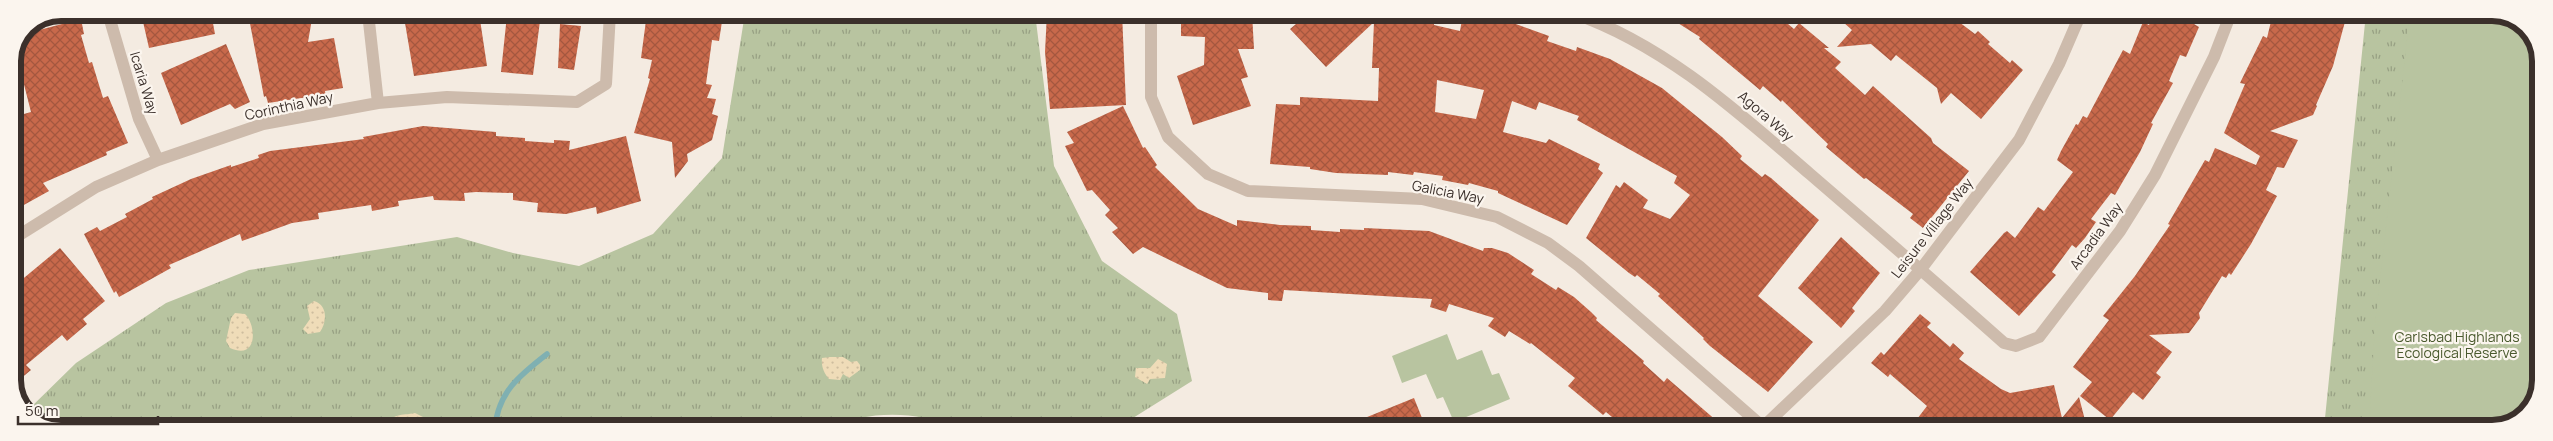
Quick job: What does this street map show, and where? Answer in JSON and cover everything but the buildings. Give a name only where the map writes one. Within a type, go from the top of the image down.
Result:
[{"type":"street","name":"Icaria Way","points":[[111,21],[139,119],[158,160]]},
{"type":"street","points":[[369,21],[378,103]]},
{"type":"street","name":"Corinthia Way","points":[[21,234],[96,187],[158,160],[263,124],[378,103],[447,97],[577,102],[606,84],[610,21]]},
{"type":"street","name":"Galicia Way","points":[[1150,21],[1151,97],[1168,137],[1208,174],[1248,191],[1422,199],[1497,217],[1548,243],[1579,266],[1753,420]]},
{"type":"street","name":"Agora Way","points":[[1592,22],[1646,47],[1717,94],[1921,268]]},
{"type":"street","name":"Leisure Village Way","points":[[1771,420],[1885,311],[1921,268],[2019,140],[2059,64],[2077,22]]},
{"type":"street","name":"Arcadia Way","points":[[1921,268],[2004,343],[2016,346],[2039,337],[2120,231],[2156,175],[2214,57],[2228,22]]},
{"type":"green space","points":[[744,21],[1036,21],[1054,166],[1102,261],[1177,314],[1192,381],[1131,419],[929,419],[891,415],[854,419],[56,419],[43,416],[32,406],[76,363],[166,303],[249,270],[457,237],[513,253],[579,266],[653,234],[722,158]]},
{"type":"green space","name":"Carlsbad Highlands Ecological Reserve","points":[[2365,22],[2497,22],[2510,25],[2526,41],[2532,58],[2531,385],[2528,398],[2512,414],[2505,418],[2492,420],[2325,420]]},
{"type":"green space","name":"Carlsbad Highlands Ecological Reserve","points":[[2409,22],[2497,22],[2510,25],[2526,41],[2532,58],[2531,385],[2528,398],[2512,414],[2505,418],[2492,420],[2369,420],[2375,325]]},
{"type":"green space","points":[[1447,334],[1457,360],[1482,350],[1492,375],[1499,373],[1510,399],[1460,420],[1453,420],[1443,397],[1437,399],[1426,374],[1402,383],[1392,356]]},
{"type":"sand","points":[[314,301],[322,306],[325,319],[320,332],[308,334],[303,329],[310,319],[307,306]]},
{"type":"sand","points":[[235,313],[245,314],[251,325],[252,340],[246,350],[239,351],[230,348],[226,341],[231,318]]},
{"type":"sand","points":[[843,357],[851,362],[857,361],[860,365],[860,370],[849,378],[843,374],[840,380],[829,379],[823,370],[822,358]]},
{"type":"sand","points":[[1158,359],[1167,364],[1165,378],[1150,379],[1147,384],[1135,377],[1136,368],[1150,368]]},
{"type":"sand","points":[[415,413],[423,417],[423,419],[391,419],[401,415]]},
{"type":"waterway","points":[[496,419],[501,404],[512,385],[547,354]]}]
